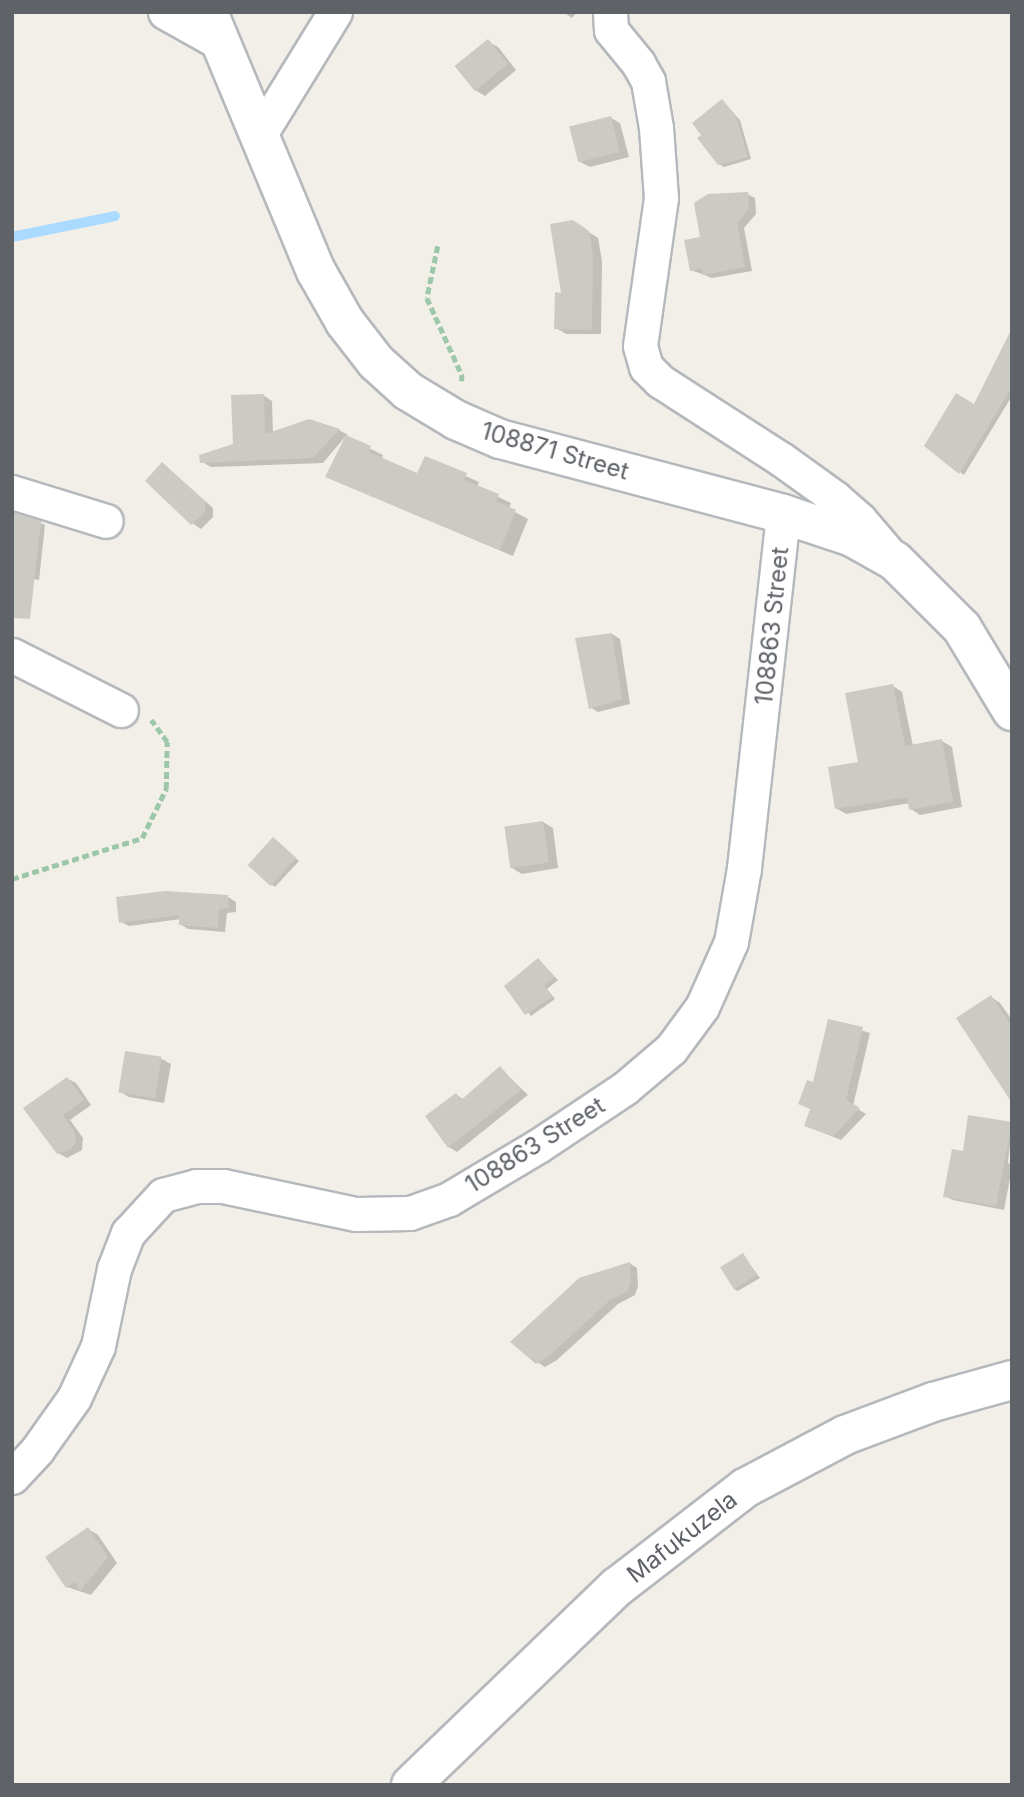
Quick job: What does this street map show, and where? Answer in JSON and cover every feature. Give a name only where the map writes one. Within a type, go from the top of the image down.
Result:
[{"type":"street","points":[[165,12],[215,28]]},
{"type":"street","points":[[260,134],[335,12]]},
{"type":"street","points":[[610,12],[611,30],[638,63],[648,81],[656,128],[661,198],[640,346],[646,367],[660,381],[781,459],[835,498],[860,520],[895,561]]},
{"type":"street","name":"108871 Street","points":[[215,28],[316,271],[345,322],[376,362],[408,391],[456,420],[499,439],[783,514],[852,537],[895,561],[962,628],[1012,711]]},
{"type":"street","points":[[12,492],[106,522]]},
{"type":"street","name":"108863 Street","points":[[12,1477],[37,1450],[74,1398],[98,1346],[114,1269],[128,1233],[163,1195],[196,1186],[223,1185],[356,1214],[410,1213],[449,1199],[538,1146],[625,1088],[671,1049],[702,1007],[731,942],[744,868],[783,514]]},
{"type":"street","points":[[12,655],[121,710]]},
{"type":"street","name":"Mafukuzela","points":[[411,1785],[617,1587],[745,1488],[845,1435],[933,1402],[1012,1380]]},
{"type":"path","points":[[438,246],[427,298],[463,375],[456,420]]},
{"type":"path","points":[[12,880],[142,838],[166,789],[167,742],[149,718],[121,710]]},
{"type":"building","points":[[488,39],[508,64],[475,91],[455,66]]},
{"type":"building","points":[[722,99],[736,116],[748,157],[718,165],[697,138],[701,135],[692,123]]},
{"type":"building","points":[[611,116],[620,152],[578,162],[569,126]]},
{"type":"building","points":[[748,192],[749,209],[737,223],[745,267],[703,275],[702,268],[690,271],[684,240],[700,237],[694,203],[708,194]]},
{"type":"building","points":[[573,220],[589,231],[593,255],[592,330],[554,329],[555,292],[561,293],[550,224]]},
{"type":"building","points":[[1012,328],[1012,387],[959,474],[924,446],[956,393],[974,404]]},
{"type":"building","points":[[264,394],[265,434],[309,419],[340,429],[313,458],[200,463],[199,455],[233,444],[231,395]]},
{"type":"building","points":[[346,435],[371,446],[369,452],[417,473],[425,456],[467,473],[464,480],[499,494],[496,501],[516,510],[500,550],[325,477]]},
{"type":"building","points":[[162,462],[205,501],[205,512],[191,525],[145,481]]},
{"type":"building","points":[[12,512],[41,521],[30,619],[12,618]]},
{"type":"building","points":[[612,633],[622,699],[589,709],[575,638]]},
{"type":"building","points":[[893,684],[905,746],[942,739],[953,802],[909,810],[907,797],[835,809],[828,767],[858,762],[845,693]]},
{"type":"building","points":[[543,821],[549,863],[510,868],[504,826]]},
{"type":"building","points":[[273,837],[296,858],[271,886],[248,865]]},
{"type":"building","points":[[165,891],[228,895],[229,908],[219,909],[218,928],[179,925],[179,915],[119,923],[116,897]]},
{"type":"building","points":[[538,958],[555,977],[544,986],[552,997],[525,1015],[504,986]]},
{"type":"building","points":[[991,995],[1012,1027],[1012,1103],[956,1018]]},
{"type":"building","points":[[828,1019],[863,1027],[846,1100],[860,1108],[833,1136],[804,1126],[810,1109],[798,1104],[807,1080],[813,1082]]},
{"type":"building","points":[[125,1051],[162,1057],[155,1098],[118,1092]]},
{"type":"building","points":[[500,1066],[521,1090],[448,1148],[425,1116],[456,1093],[461,1100]]},
{"type":"building","points":[[67,1077],[84,1100],[63,1115],[75,1132],[76,1141],[71,1149],[57,1154],[23,1108]]},
{"type":"building","points":[[968,1115],[1012,1122],[996,1206],[943,1197],[952,1149],[963,1151]]},
{"type":"building","points":[[743,1253],[757,1275],[734,1289],[720,1267]]},
{"type":"building","points":[[630,1262],[631,1281],[628,1291],[610,1300],[549,1356],[536,1364],[510,1342],[579,1278]]},
{"type":"building","points":[[88,1527],[108,1557],[80,1591],[75,1582],[66,1588],[45,1557]]},
{"type":"waterway","points":[[12,237],[115,216]]}]
